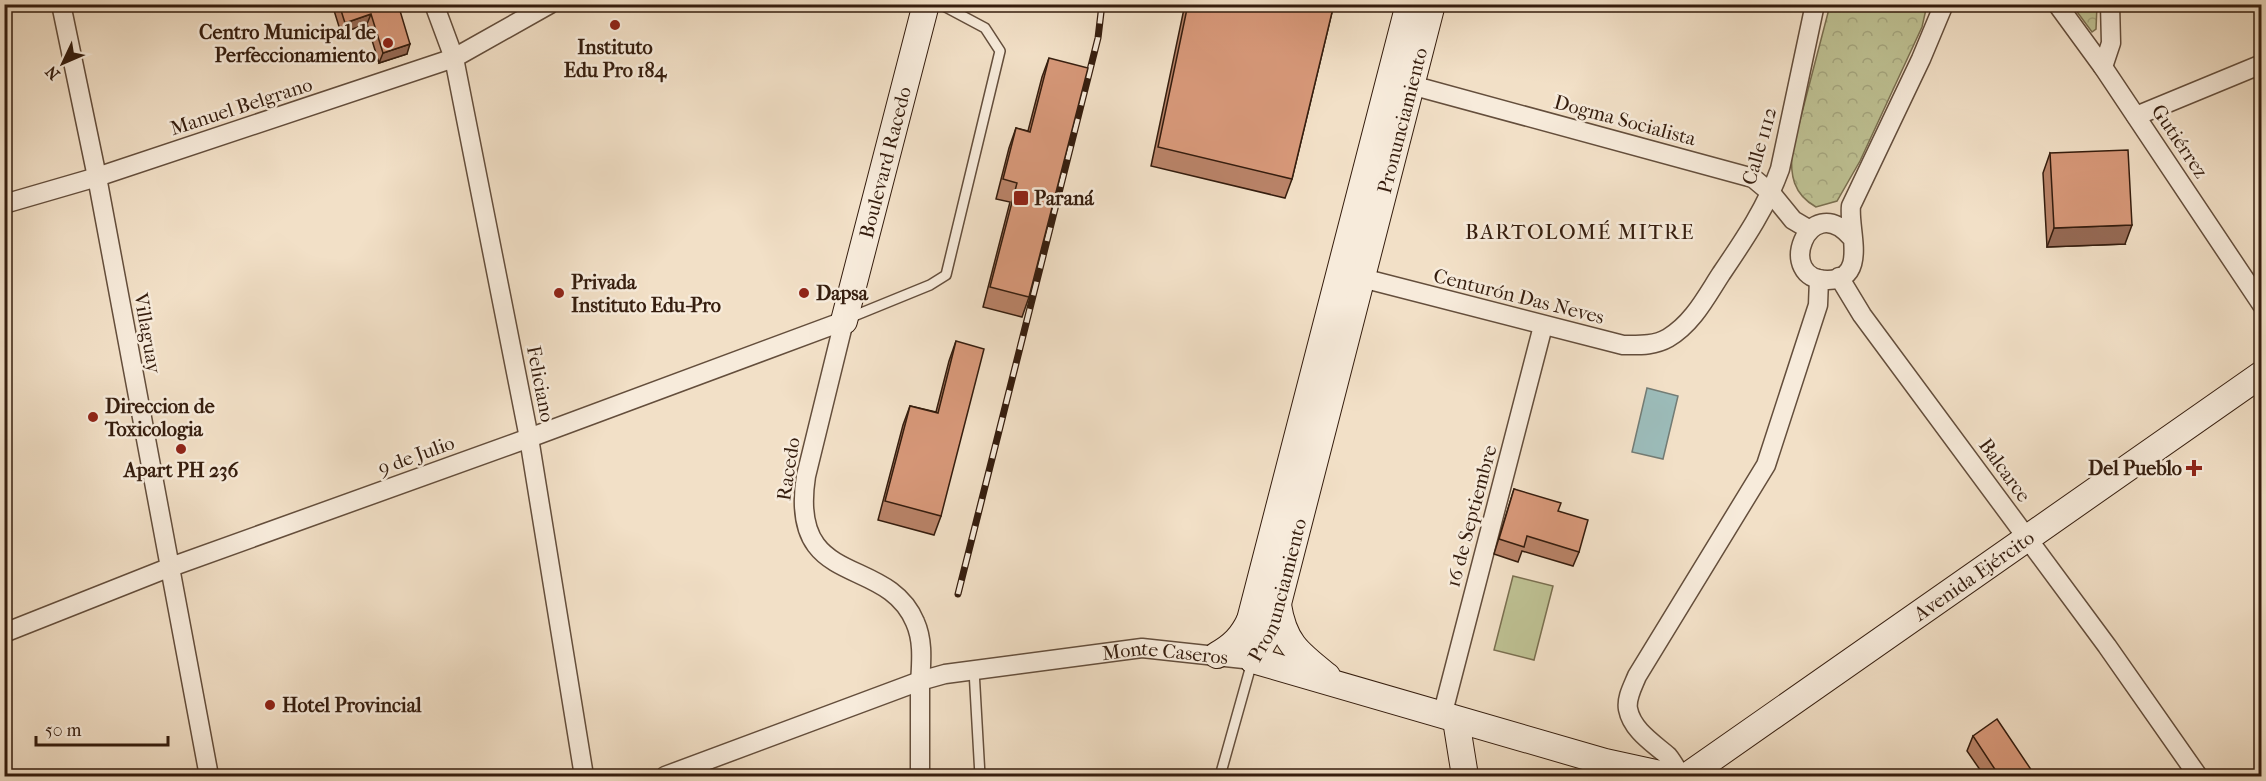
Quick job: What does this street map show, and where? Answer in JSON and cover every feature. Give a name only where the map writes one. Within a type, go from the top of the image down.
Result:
[{"type":"main road","name":"Boulevard Racedo","points":[[844,321],[926,4]]},
{"type":"main road","name":"Pronunciamiento","points":[[1253,660],[1250,620],[1409,4]]},
{"type":"main road","name":"Pronunciamiento","points":[[1253,660],[1272,627],[1432,4]]},
{"type":"main road","name":"Avenida Ejército","points":[[1687,777],[2262,374]]},
{"type":"main road","points":[[1278,605],[1287,639],[1306,660],[1336,682]]},
{"type":"main road","points":[[1217,655],[1232,647],[1243,635],[1250,620]]},
{"type":"main road","name":"Monte Caseros","points":[[1253,660],[1336,682],[1449,718],[1605,762],[1669,777]]},
{"type":"main road","points":[[1449,718],[1466,777]]},
{"type":"street","name":"Villaguay","points":[[62,4],[97,177],[168,568],[209,777]]},
{"type":"street","name":"Feliciano","points":[[434,4],[454,58],[529,438],[584,777]]},
{"type":"street","name":"Manuel Belgrano","points":[[4,204],[97,177],[454,58],[550,4]]},
{"type":"street","name":"Calle 1112","points":[[1666,339],[1691,319],[1757,220],[1771,193],[1780,169],[1815,4]]},
{"type":"street","points":[[1851,237],[1845,230],[1827,224],[1818,225],[1810,230],[1800,244],[1799,253],[1805,269],[1819,279],[1832,279],[1847,272],[1855,255],[1849,217],[1851,206],[1921,59],[1944,4]]},
{"type":"street","name":"Gutiérrez","points":[[2057,4],[2103,67],[2262,305]]},
{"type":"street","points":[[2103,67],[2111,43],[2110,4]]},
{"type":"street","points":[[2136,116],[2262,64]]},
{"type":"street","name":"Dogma Socialista","points":[[1411,85],[1753,178],[1771,193],[1793,220],[1810,230]]},
{"type":"street","name":"Balcarce","points":[[1839,277],[1862,315],[2107,646],[2198,777]]},
{"type":"street","name":"Centurón Das Neves","points":[[1362,278],[1623,345],[1650,345],[1666,339]]},
{"type":"street","points":[[1681,777],[1669,758],[1647,739],[1633,721],[1628,708],[1629,698],[1637,676],[1766,465],[1818,305],[1819,279]]},
{"type":"street","name":"9 de Julio","points":[[4,633],[168,568],[844,321]]},
{"type":"street","name":"Racedo","points":[[844,321],[806,476],[803,495],[804,520],[812,540],[831,561],[897,595],[915,622],[921,646],[920,777]]},
{"type":"street","name":"16 de Septiembre","points":[[1449,718],[1543,326]]},
{"type":"street","name":"Monte Caseros","points":[[665,777],[945,674],[1142,648],[1253,660]]},
{"type":"lane","points":[[844,321],[930,285],[946,275],[1000,51],[985,28],[940,4]]},
{"type":"lane","points":[[1220,777],[1253,660]]},
{"type":"lane","points":[[974,670],[980,777]]},
{"type":"green space","points":[[1830,5],[1927,5],[1922,27],[1860,161],[1837,201],[1816,207],[1802,196],[1795,183],[1792,151]]},
{"type":"green space","points":[[2072,5],[2097,5],[2096,29],[2092,32]]},
{"type":"green space","points":[[1513,576],[1553,586],[1534,660],[1494,650]]},
{"type":"water","points":[[1647,388],[1678,396],[1663,459],[1632,452]]},
{"type":"building","points":[[339,4],[398,4],[410,44],[383,53],[371,14],[345,23]]},
{"type":"building","points":[[1188,4],[1334,4],[1292,179],[1158,147]]},
{"type":"building","points":[[1049,58],[1088,68],[1029,297],[990,287],[1017,183],[1003,179],[1016,128],[1030,132]]},
{"type":"building","points":[[2128,150],[2132,225],[2054,228],[2050,153]]},
{"type":"building","points":[[956,341],[984,349],[941,516],[885,501],[910,406],[938,413]]},
{"type":"building","points":[[1514,489],[1561,503],[1558,511],[1588,520],[1579,552],[1527,536],[1524,547],[1499,539]]},
{"type":"building","points":[[1997,719],[2036,777],[2000,777],[1973,736]]},
{"type":"railway","points":[[958,594],[1098,38],[1102,4]]},
{"type":"place","name":"Instituto Edu Pro 184","points":[[615,25]]},
{"type":"place","name":"Centro Municipal de Perfeccionamiento","points":[[388,43]]},
{"type":"place","name":"Paraná","points":[[1021,198]]},
{"type":"place","name":"Privada Instituto Edu-Pro","points":[[559,293]]},
{"type":"place","name":"Dapsa","points":[[804,293]]},
{"type":"place","name":"Direccion de Toxicologia","points":[[93,417]]},
{"type":"place","name":"Apart PH 236","points":[[181,449]]},
{"type":"place","name":"Del Pueblo","points":[[2194,468]]},
{"type":"place","name":"Hotel Provincial","points":[[270,705]]},
{"type":"district","name":"BARTOLOMÉ MITRE","points":[[1580,232]]}]
